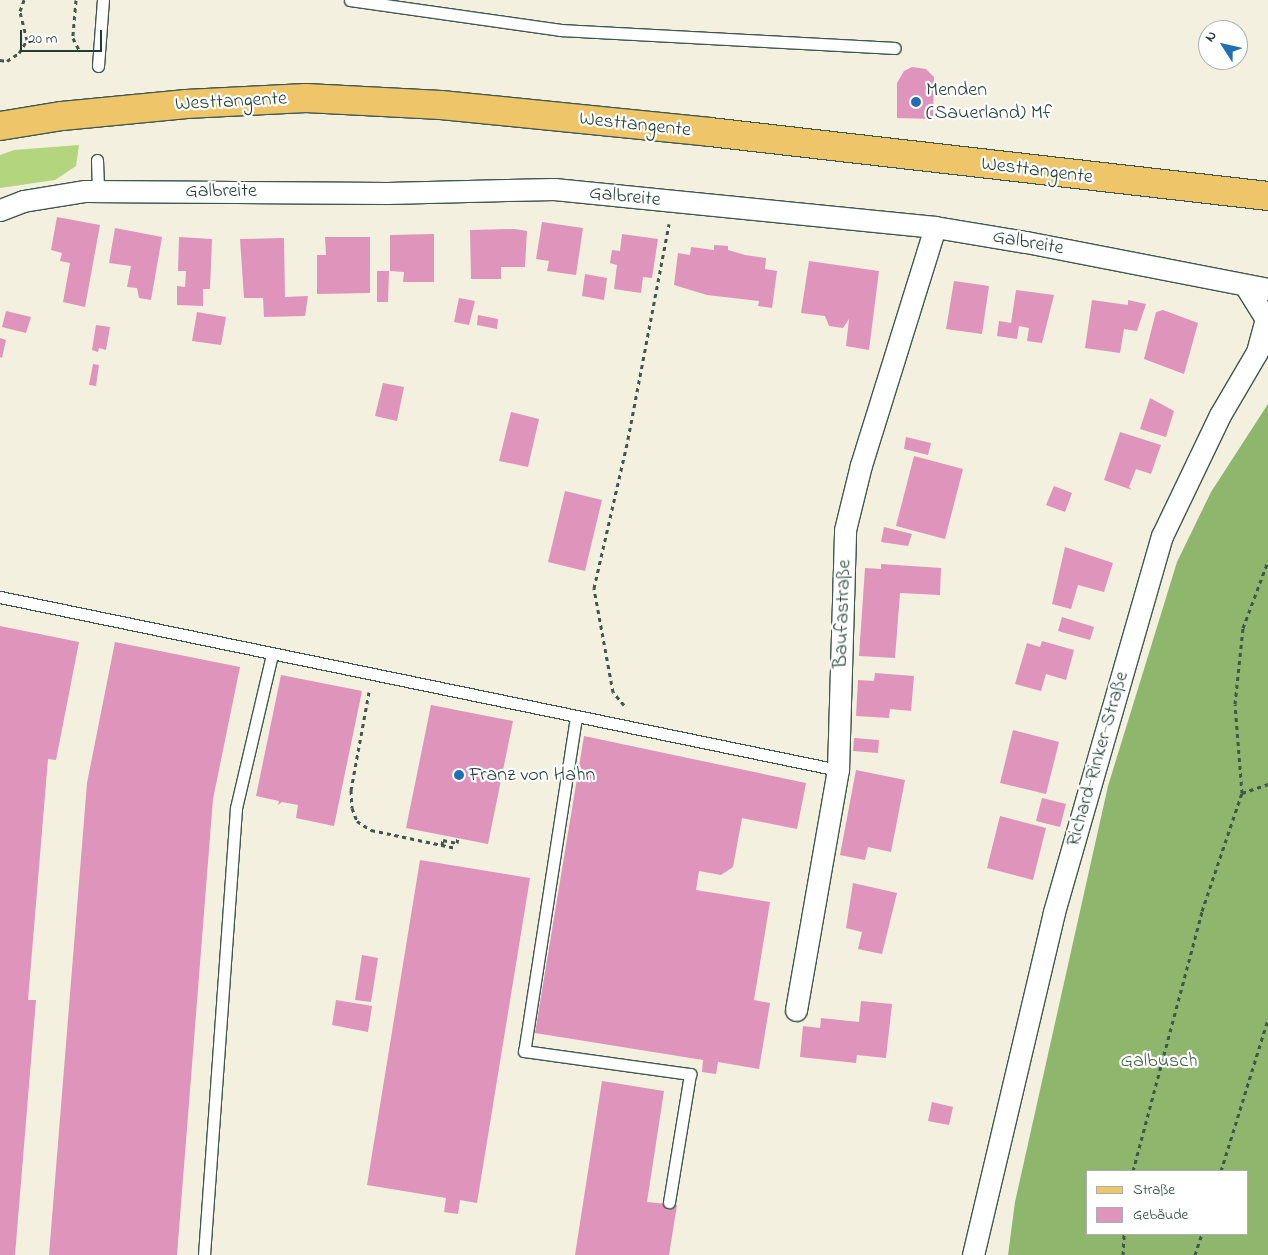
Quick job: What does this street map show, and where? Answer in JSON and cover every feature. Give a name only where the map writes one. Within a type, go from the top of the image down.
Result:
[{"type":"main road","name":"Westtangente","points":[[3,122],[186,104],[297,98],[441,105],[710,132],[1268,196]]},
{"type":"street","name":"Galbreite","points":[[0,210],[23,201],[98,190],[387,193],[554,189],[936,227],[1026,242],[1246,287],[1268,289]]},
{"type":"street","name":"Baufastraße","points":[[796,1010],[838,770],[845,530],[861,465],[936,227]]},
{"type":"street","name":"Richard-Rinker-Straße","points":[[973,1255],[1054,912],[1162,536],[1220,415],[1257,352],[1266,319],[1246,287]]},
{"type":"lane","points":[[98,66],[103,0]]},
{"type":"lane","points":[[350,0],[561,30],[895,48]]},
{"type":"lane","points":[[97,160],[98,190]]},
{"type":"lane","points":[[0,596],[576,718],[838,770]]},
{"type":"lane","points":[[204,1255],[236,808],[272,654]]},
{"type":"lane","points":[[576,718],[524,1051],[690,1074],[669,1202]]},
{"type":"path","points":[[0,60],[7,61],[19,53],[27,40],[20,11],[24,0]]},
{"type":"path","points":[[76,0],[73,38],[83,59]]},
{"type":"path","points":[[646,731],[613,692],[594,588],[628,439],[673,202]]},
{"type":"path","points":[[1133,1170],[1202,911],[1242,793],[1235,704],[1243,628],[1268,562]]},
{"type":"path","points":[[372,674],[351,790],[352,808],[357,821],[371,830],[456,848]]},
{"type":"path","points":[[1242,793],[1268,784]]},
{"type":"path","points":[[442,845],[444,840],[458,843],[458,838]]},
{"type":"path","points":[[1221,1170],[1268,1019]]},
{"type":"path","points":[[1123,1255],[1124,1235]]},
{"type":"path","points":[[1195,1255],[1202,1235]]},
{"type":"green space","points":[[79,145],[76,166],[55,180],[0,188],[0,155],[14,150]]},
{"type":"green space","name":"Galbusch","points":[[1268,404],[1268,1255],[1008,1255],[1015,1202],[1108,786],[1177,562],[1211,492]]},
{"type":"building","name":"Menden (Sauerland) Mf","points":[[912,67],[926,69],[934,77],[933,119],[897,118],[897,83],[904,71]]},
{"type":"building","points":[[57,217],[100,225],[85,307],[63,302],[70,263],[60,261],[62,253],[51,250]]},
{"type":"building","points":[[542,222],[583,228],[576,275],[547,271],[549,261],[536,259]]},
{"type":"building","points":[[115,228],[162,237],[151,300],[139,298],[137,288],[127,287],[131,266],[109,263]]},
{"type":"building","points":[[515,229],[527,231],[525,267],[501,267],[501,279],[471,279],[470,230]]},
{"type":"building","points":[[434,234],[434,282],[403,282],[404,272],[390,271],[390,235]]},
{"type":"building","points":[[622,234],[658,239],[652,278],[643,277],[641,293],[614,289],[617,265],[610,263],[612,250],[620,251]]},
{"type":"building","points":[[179,237],[212,239],[210,289],[203,289],[203,306],[177,305],[177,286],[185,287],[186,271],[178,271]]},
{"type":"building","points":[[325,237],[370,237],[370,293],[317,294],[317,255],[326,255]]},
{"type":"building","points":[[284,238],[285,297],[308,296],[305,316],[264,317],[263,298],[244,298],[240,239]]},
{"type":"building","points":[[714,245],[728,246],[728,250],[766,258],[765,269],[777,271],[772,308],[758,306],[759,301],[707,295],[674,285],[678,253],[690,255],[691,247],[714,250]]},
{"type":"building","points":[[809,261],[879,271],[869,350],[846,346],[849,319],[843,328],[829,326],[825,316],[801,313]]},
{"type":"building","points":[[377,271],[389,271],[388,302],[377,302]]},
{"type":"building","points":[[585,274],[607,278],[604,300],[582,296]]},
{"type":"building","points":[[954,281],[989,286],[982,334],[946,329]]},
{"type":"building","points":[[1016,290],[1054,295],[1042,343],[1027,341],[1029,328],[1019,326],[1017,339],[997,336],[999,321],[1011,323]]},
{"type":"building","points":[[459,298],[475,301],[469,325],[454,322]]},
{"type":"building","points":[[1092,300],[1128,305],[1128,300],[1146,304],[1137,331],[1124,329],[1120,353],[1085,348]]},
{"type":"building","points":[[1163,310],[1198,323],[1184,374],[1144,359],[1156,312]]},
{"type":"building","points":[[6,311],[31,317],[26,333],[2,327]]},
{"type":"building","points":[[197,312],[226,317],[221,345],[192,341]]},
{"type":"building","points":[[478,315],[498,319],[497,329],[477,325]]},
{"type":"building","points":[[96,325],[110,327],[106,350],[99,348],[98,352],[92,350]]},
{"type":"building","points":[[0,338],[6,340],[2,358],[0,357]]},
{"type":"building","points":[[93,364],[99,365],[96,386],[89,385]]},
{"type":"building","points":[[383,383],[404,387],[397,421],[375,416]]},
{"type":"building","points":[[1150,398],[1174,411],[1166,437],[1140,429]]},
{"type":"building","points":[[511,412],[539,419],[528,467],[499,461]]},
{"type":"building","points":[[1120,432],[1161,445],[1151,474],[1136,469],[1129,487],[1132,490],[1104,480]]},
{"type":"building","points":[[906,437],[931,443],[928,455],[904,449]]},
{"type":"building","points":[[914,456],[963,469],[945,539],[896,526]]},
{"type":"building","points":[[1054,486],[1072,493],[1065,512],[1046,505]]},
{"type":"building","points":[[565,491],[602,500],[585,571],[548,562]]},
{"type":"building","points":[[884,527],[912,534],[908,546],[881,542]]},
{"type":"building","points":[[1065,547],[1113,563],[1104,592],[1078,585],[1071,609],[1052,604]]},
{"type":"building","points":[[881,564],[941,568],[940,595],[900,593],[895,658],[859,656],[865,568],[881,569]]},
{"type":"building","points":[[1062,617],[1094,627],[1090,640],[1058,631]]},
{"type":"building","points":[[0,626],[79,642],[56,760],[48,759],[28,1000],[36,1000],[15,1255],[0,1255]]},
{"type":"building","points":[[1042,641],[1074,650],[1066,680],[1046,674],[1041,691],[1015,684],[1027,643],[1040,647]]},
{"type":"building","points":[[115,642],[240,667],[213,799],[177,1255],[49,1255],[87,783]]},
{"type":"building","points":[[875,673],[914,676],[911,711],[890,709],[889,718],[856,716],[858,680],[874,681]]},
{"type":"building","points":[[281,675],[362,691],[334,826],[296,818],[298,805],[282,802],[278,805],[279,801],[256,796]]},
{"type":"building","name":"Franz von Hahn","points":[[431,705],[513,721],[488,844],[406,828]]},
{"type":"building","points":[[1013,730],[1059,742],[1046,794],[1000,783]]},
{"type":"building","points":[[584,736],[806,783],[797,829],[742,818],[733,867],[721,875],[699,871],[696,890],[770,902],[754,1000],[770,1003],[759,1069],[718,1062],[716,1074],[702,1072],[703,1060],[535,1033]]},
{"type":"building","points":[[854,738],[879,740],[878,753],[853,751]]},
{"type":"building","points":[[856,770],[905,780],[891,852],[868,847],[865,860],[840,855]]},
{"type":"building","points":[[1042,798],[1066,804],[1060,827],[1036,821]]},
{"type":"building","points":[[1000,816],[1046,828],[1033,880],[987,868]]},
{"type":"building","points":[[420,860],[530,878],[477,1203],[460,1200],[458,1214],[444,1212],[446,1198],[367,1185]]},
{"type":"building","points":[[853,883],[897,893],[882,954],[858,949],[862,932],[846,928]]},
{"type":"building","points":[[362,955],[378,958],[371,1002],[355,1000]]},
{"type":"building","points":[[336,1000],[372,1006],[368,1032],[332,1025]]},
{"type":"building","points":[[861,1001],[892,1004],[886,1058],[857,1055],[856,1063],[800,1057],[803,1026],[820,1028],[821,1018],[859,1022]]},
{"type":"building","points":[[602,1081],[664,1091],[647,1202],[677,1205],[669,1255],[575,1255]]},
{"type":"building","points":[[932,1102],[953,1107],[949,1125],[928,1121]]},
{"type":"place","name":"Menden (Sauerland) Mf","points":[[916,102]]},
{"type":"place","name":"Franz von Hahn","points":[[459,775]]}]
